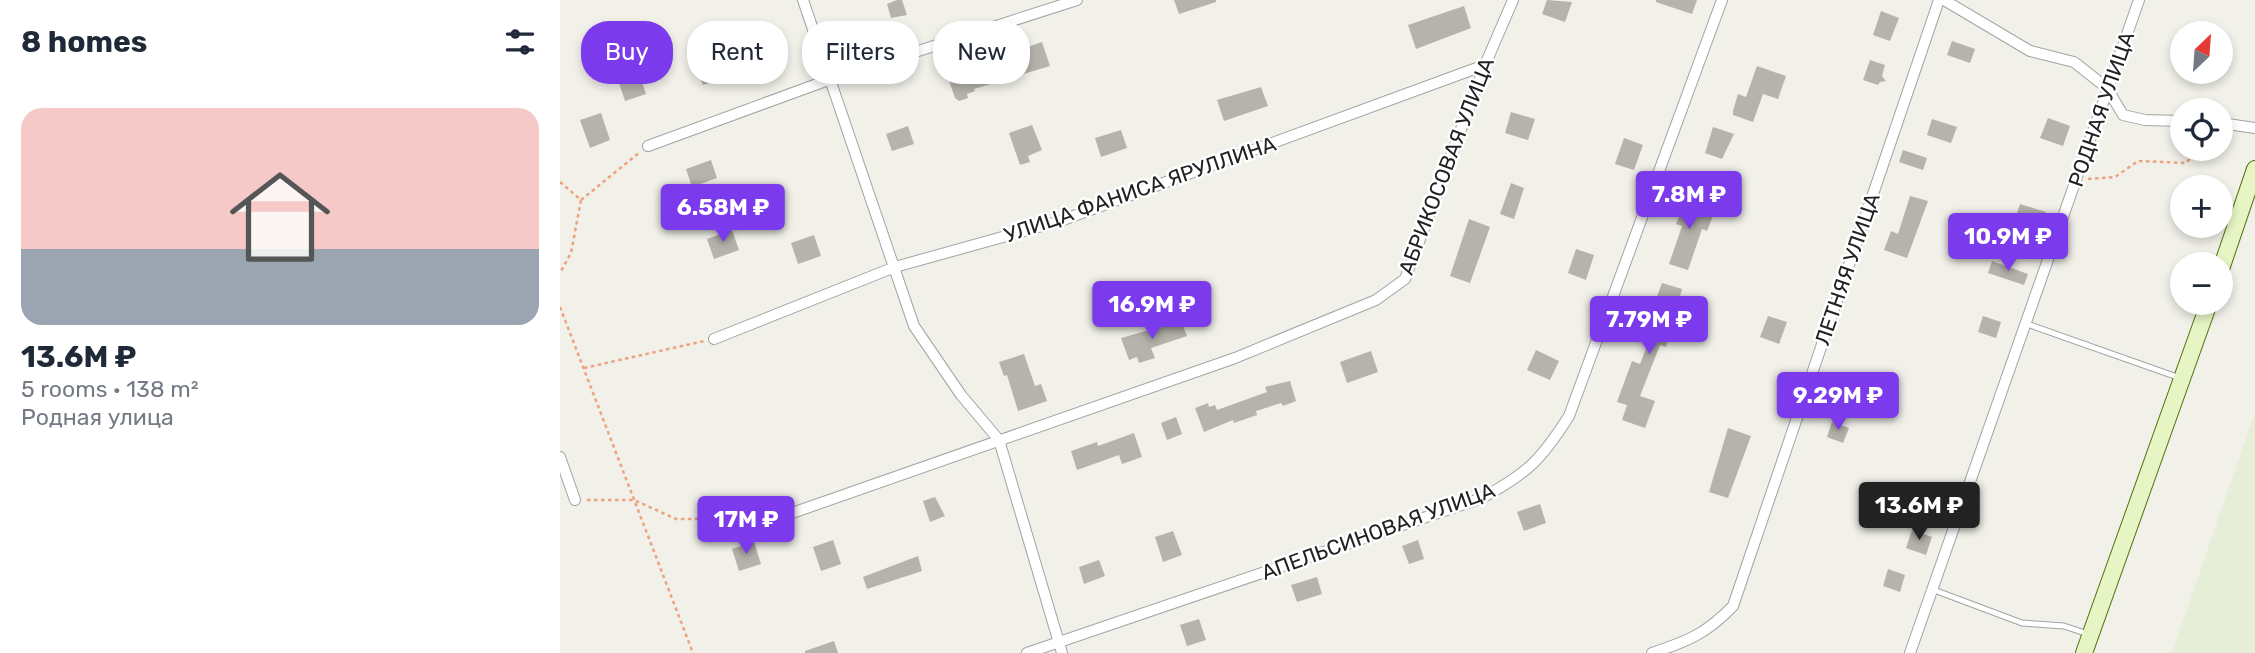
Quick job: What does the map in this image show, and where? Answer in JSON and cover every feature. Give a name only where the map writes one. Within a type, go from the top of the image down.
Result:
[{"type":"main road","points":[[2227,252],[2255,169]]},
{"type":"main road","points":[[2084,653],[2205,315]]},
{"type":"street","points":[[803,0],[810,21]]},
{"type":"street","points":[[919,51],[1077,0]]},
{"type":"street","name":"АБРИКОСОВАЯ УЛИЦА","points":[[775,519],[1235,358],[1376,300],[1405,279],[1485,65],[1513,0]]},
{"type":"street","name":"АПЕЛЬСИНОВАЯ УЛИЦА","points":[[1027,653],[1060,648],[1482,498],[1517,479],[1545,453],[1569,416],[1722,0]]},
{"type":"street","points":[[1941,0],[2030,51],[2074,62],[2107,88],[2123,115],[2145,120],[2170,121]]},
{"type":"street","name":"ЛЕТНЯЯ УЛИЦА","points":[[1652,653],[1713,628],[1733,606],[1941,0]]},
{"type":"street","name":"РОДНАЯ УЛИЦА","points":[[1910,653],[2139,0]]},
{"type":"street","name":"УЛИЦА ФАНИСА ЯРУЛЛИНА","points":[[714,339],[895,267],[1060,221],[1485,65]]},
{"type":"street","points":[[648,146],[817,84]]},
{"type":"street","points":[[833,84],[914,326],[961,396],[999,440],[1060,648]]},
{"type":"street","points":[[2233,125],[2255,128]]},
{"type":"street","points":[[560,457],[575,500]]},
{"type":"lane","points":[[2027,324],[2183,379]]},
{"type":"lane","points":[[1934,590],[2022,622],[2064,626],[2091,635]]},
{"type":"path","points":[[560,273],[571,253],[581,200],[648,146]]},
{"type":"path","points":[[2075,184],[2094,176],[2115,177],[2138,161],[2188,161]]},
{"type":"path","points":[[560,182],[581,200]]},
{"type":"path","points":[[560,307],[693,653]]},
{"type":"path","points":[[583,368],[714,339]]},
{"type":"path","points":[[575,500],[634,500],[676,519],[775,519]]},
{"type":"green space","points":[[2255,412],[2255,653],[2172,653]]},
{"type":"building","points":[[902,0],[907,15],[891,18],[887,4]]},
{"type":"building","points":[[1174,0],[1216,0],[1216,2],[1179,14]]},
{"type":"building","points":[[1547,0],[1572,2],[1565,22],[1542,14]]},
{"type":"building","points":[[1656,0],[1697,0],[1692,14]]},
{"type":"building","points":[[1464,6],[1471,28],[1416,49],[1408,25]]},
{"type":"building","points":[[1881,11],[1899,18],[1890,41],[1873,35]]},
{"type":"building","points":[[1952,41],[1975,49],[1970,63],[1947,55]]},
{"type":"building","points":[[1042,42],[1050,66],[1030,72],[1030,46]]},
{"type":"building","points":[[1870,60],[1885,65],[1882,76],[1886,81],[1878,85],[1863,80]]},
{"type":"building","points":[[1757,66],[1786,76],[1778,99],[1763,94],[1753,122],[1733,115],[1733,111],[1738,94],[1746,97]]},
{"type":"building","points":[[619,84],[643,84],[646,94],[625,101]]},
{"type":"building","points":[[950,84],[991,84],[974,89],[975,91],[967,94],[968,98],[959,101],[955,98]]},
{"type":"building","points":[[1261,87],[1268,106],[1224,121],[1217,100]]},
{"type":"building","points":[[1511,112],[1535,119],[1528,140],[1505,133]]},
{"type":"building","points":[[601,113],[610,140],[590,148],[580,120]]},
{"type":"building","points":[[2048,118],[2070,126],[2063,146],[2040,138]]},
{"type":"building","points":[[1932,119],[1957,127],[1951,143],[1927,135]]},
{"type":"building","points":[[1032,125],[1042,150],[1028,156],[1030,162],[1020,165],[1009,133]]},
{"type":"building","points":[[908,126],[914,144],[892,151],[886,134]]},
{"type":"building","points":[[1713,127],[1734,134],[1722,159],[1705,153]]},
{"type":"building","points":[[1121,130],[1127,148],[1101,157],[1095,138]]},
{"type":"building","points":[[1624,138],[1643,145],[1634,170],[1615,164]]},
{"type":"building","points":[[1903,150],[1927,158],[1923,170],[1899,162]]},
{"type":"building","points":[[711,160],[717,178],[692,187],[686,169]]},
{"type":"building","points":[[1511,183],[1524,188],[1514,219],[1500,214]]},
{"type":"building","points":[[1676,196],[1714,213],[1707,231],[1702,229],[1688,270],[1669,264],[1682,226],[1676,224],[1681,212],[1671,209]]},
{"type":"building","points":[[1910,196],[1928,201],[1907,258],[1884,250],[1891,231],[1898,234]]},
{"type":"building","points":[[2020,204],[2046,212],[2040,228],[2015,219]]},
{"type":"building","points":[[1469,219],[1490,227],[1470,283],[1450,276]]},
{"type":"building","points":[[732,230],[739,250],[714,259],[707,239]]},
{"type":"building","points":[[814,235],[821,256],[798,264],[791,243]]},
{"type":"building","points":[[1576,249],[1594,255],[1586,280],[1568,273]]},
{"type":"building","points":[[1992,261],[2028,274],[2024,285],[1988,273]]},
{"type":"building","points":[[1662,283],[1682,289],[1666,347],[1660,345],[1640,396],[1655,401],[1645,428],[1622,420],[1627,405],[1617,402],[1632,361],[1640,364],[1649,341],[1641,338]]},
{"type":"building","points":[[1768,316],[1787,322],[1779,344],[1760,337]]},
{"type":"building","points":[[1983,316],[2001,322],[1996,338],[1978,332]]},
{"type":"building","points":[[1181,321],[1187,336],[1151,348],[1155,358],[1139,363],[1137,357],[1129,360],[1121,338]]},
{"type":"building","points":[[1536,350],[1559,361],[1550,380],[1527,370]]},
{"type":"building","points":[[1371,351],[1378,372],[1347,383],[1340,362]]},
{"type":"building","points":[[1024,354],[1035,386],[1041,384],[1047,401],[1018,411],[1007,375],[1004,376],[999,362]]},
{"type":"building","points":[[1290,381],[1296,401],[1256,411],[1257,415],[1234,423],[1233,420],[1204,432],[1195,408],[1208,403],[1209,407],[1215,405],[1217,410],[1267,392],[1265,387]]},
{"type":"building","points":[[1176,417],[1182,434],[1167,440],[1161,423]]},
{"type":"building","points":[[1832,422],[1849,428],[1843,443],[1827,437]]},
{"type":"building","points":[[1728,428],[1751,436],[1728,498],[1709,492]]},
{"type":"building","points":[[1134,433],[1142,457],[1122,464],[1119,455],[1077,470],[1071,451],[1097,442],[1098,446]]},
{"type":"building","points":[[935,497],[945,516],[930,522],[923,501]]},
{"type":"building","points":[[1540,504],[1546,523],[1524,531],[1517,512]]},
{"type":"building","points":[[1912,530],[1932,537],[1926,555],[1906,548]]},
{"type":"building","points":[[1173,531],[1182,555],[1163,562],[1155,537]]},
{"type":"building","points":[[833,540],[841,564],[821,571],[813,547]]},
{"type":"building","points":[[1418,540],[1424,559],[1409,564],[1402,546]]},
{"type":"building","points":[[754,542],[761,564],[739,571],[732,549]]},
{"type":"building","points":[[918,556],[922,571],[867,589],[863,577]]},
{"type":"building","points":[[1099,560],[1105,576],[1084,584],[1079,567]]},
{"type":"building","points":[[1888,569],[1905,575],[1900,592],[1883,586]]},
{"type":"building","points":[[1317,577],[1322,594],[1297,602],[1291,585]]},
{"type":"building","points":[[1199,619],[1206,640],[1187,646],[1180,625]]},
{"type":"building","points":[[834,641],[838,653],[805,653],[805,651]]}]
